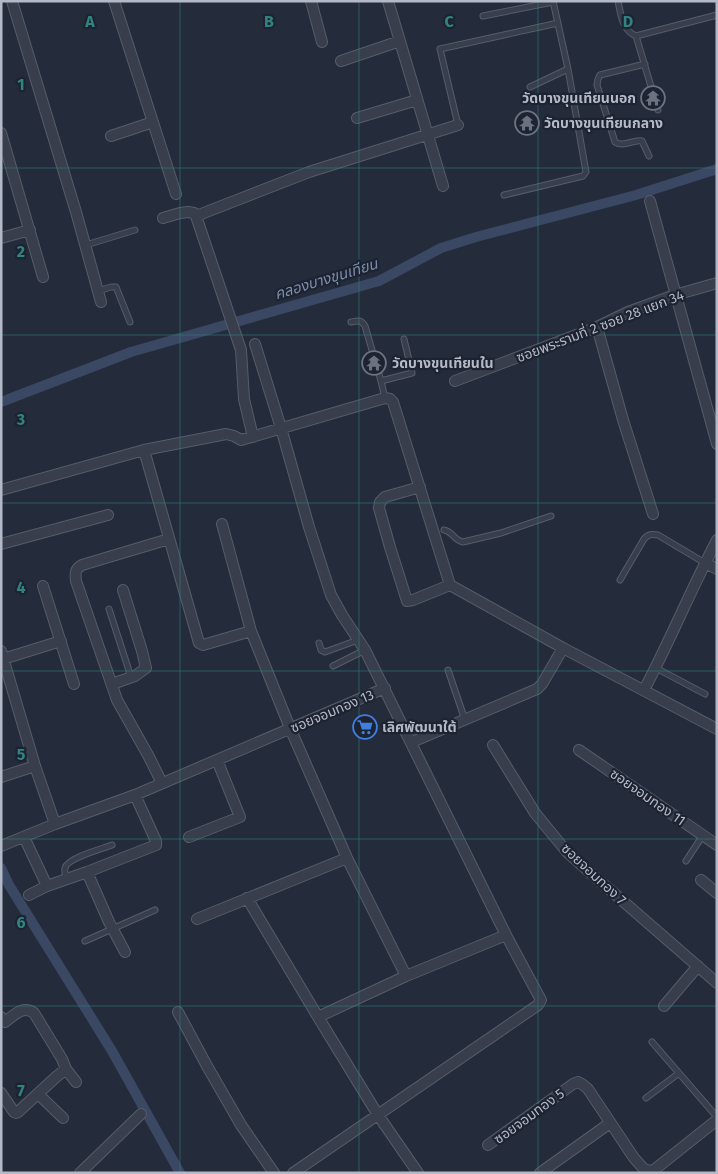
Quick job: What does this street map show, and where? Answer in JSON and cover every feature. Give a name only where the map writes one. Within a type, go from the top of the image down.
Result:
[{"type":"street","points":[[12,1],[86,245],[101,302]]},
{"type":"street","points":[[114,1],[176,194]]},
{"type":"street","points":[[311,1],[322,42]]},
{"type":"street","points":[[388,1],[444,186]]},
{"type":"street","points":[[341,61],[400,41]]},
{"type":"street","points":[[357,118],[417,100]]},
{"type":"street","points":[[111,136],[153,122]]},
{"type":"street","points":[[196,216],[309,172],[458,126]]},
{"type":"street","points":[[1,133],[43,277]]},
{"type":"street","points":[[650,201],[717,444]]},
{"type":"street","points":[[163,218],[188,212],[194,213],[196,216],[241,350],[244,399],[253,437]]},
{"type":"street","points":[[1,238],[30,230]]},
{"type":"street","name":"ซอยพระรามที่ 2 ซอย 28 แยก 34","points":[[455,381],[597,327],[628,312],[717,283]]},
{"type":"street","points":[[597,327],[623,420],[653,514]]},
{"type":"street","points":[[255,344],[309,528],[331,595],[365,650],[385,688]]},
{"type":"street","points":[[1,490],[144,450],[226,434],[234,436],[239,440],[385,398],[390,399],[393,402],[420,487],[439,532],[450,585],[563,648],[717,729]]},
{"type":"street","points":[[144,450],[199,643],[203,645],[251,631]]},
{"type":"street","points":[[420,487],[385,497],[380,502],[379,508],[390,547],[408,602],[450,585]]},
{"type":"street","points":[[1,544],[108,515]]},
{"type":"street","points":[[222,524],[251,631],[290,728],[347,858],[406,976]]},
{"type":"street","points":[[162,783],[117,700],[76,581],[75,572],[82,565],[169,539]]},
{"type":"street","points":[[644,690],[717,540]]},
{"type":"street","points":[[705,563],[717,569]]},
{"type":"street","points":[[43,586],[74,684]]},
{"type":"street","points":[[112,684],[144,671],[146,668],[123,590]]},
{"type":"street","points":[[56,824],[35,766],[2,655],[61,641]]},
{"type":"street","points":[[412,742],[537,689],[542,684],[563,648]]},
{"type":"street","name":"ซอยจอมทอง 13","points":[[1,846],[135,795],[385,688],[506,935],[540,999],[540,1004],[378,1115]]},
{"type":"street","name":"ซอยจอมทอง 7","points":[[493,745],[535,813],[567,852],[717,983]]},
{"type":"street","name":"ซอยจอมทอง 11","points":[[579,750],[717,845]]},
{"type":"street","points":[[189,837],[240,817],[217,760]]},
{"type":"street","points":[[1,778],[35,766]]},
{"type":"street","points":[[29,895],[47,886],[153,846],[156,843],[135,795]]},
{"type":"street","points":[[24,837],[47,886]]},
{"type":"street","points":[[197,919],[347,858]]},
{"type":"street","points":[[87,872],[112,929],[126,952]]},
{"type":"street","points":[[702,880],[717,893]]},
{"type":"street","points":[[247,898],[378,1115],[416,1172]]},
{"type":"street","points":[[318,1017],[406,976],[506,935]]},
{"type":"street","points":[[664,1006],[698,966]]},
{"type":"street","points":[[3,1021],[26,1009],[34,1014],[66,1069],[76,1082]]},
{"type":"street","points":[[178,1012],[241,1125],[274,1173]]},
{"type":"street","points":[[1,1094],[16,1113],[66,1069]]},
{"type":"street","name":"ซอยจอมทอง 5","points":[[488,1145],[578,1082],[588,1089],[634,1158],[644,1169],[650,1171],[654,1170],[717,1118]]},
{"type":"street","points":[[38,1094],[63,1118]]},
{"type":"street","points":[[80,1173],[141,1114]]},
{"type":"street","points":[[293,1173],[378,1115]]},
{"type":"street","points":[[540,1173],[610,1123]]},
{"type":"lane","points":[[483,16],[553,1],[568,69],[586,169],[583,176],[504,195]]},
{"type":"lane","points":[[618,1],[625,27],[630,34],[636,36],[717,15]]},
{"type":"lane","points":[[458,126],[440,49],[558,23]]},
{"type":"lane","points":[[636,36],[658,110]]},
{"type":"lane","points":[[644,64],[600,76],[597,85],[616,142],[621,144],[642,141],[649,156]]},
{"type":"lane","points":[[530,87],[568,69]]},
{"type":"lane","points":[[86,245],[135,230]]},
{"type":"lane","points":[[98,291],[116,287],[130,322]]},
{"type":"lane","points":[[351,322],[359,320],[364,324],[385,398]]},
{"type":"lane","points":[[381,381],[412,373],[404,339]]},
{"type":"lane","points":[[439,532],[449,532],[459,541],[463,542],[551,516]]},
{"type":"lane","points":[[620,580],[644,539],[652,534],[658,535],[705,563]]},
{"type":"lane","points":[[109,609],[131,677]]},
{"type":"lane","points":[[319,643],[321,650],[325,652],[358,640]]},
{"type":"lane","points":[[333,666],[365,650]]},
{"type":"lane","points":[[656,668],[705,694]]},
{"type":"lane","points":[[448,670],[465,720]]},
{"type":"lane","points":[[686,862],[703,835]]},
{"type":"lane","points":[[66,880],[64,870],[69,862],[112,845]]},
{"type":"lane","points":[[85,941],[155,910]]},
{"type":"lane","points":[[652,1042],[717,1118]]},
{"type":"lane","points":[[646,1098],[679,1073]]},
{"type":"waterway","name":"คลองบางขุนเทียน","points":[[1,402],[131,352],[379,281],[441,248],[636,195],[717,169]]},
{"type":"waterway","points":[[1,868],[9,885],[112,1051],[180,1173]]},
{"type":"place","name":"วัดบางขุนเทียนนอก","points":[[653,98]]},
{"type":"place","name":"วัดบางขุนเทียนกลาง","points":[[527,123]]},
{"type":"place","name":"วัดบางขุนเทียนใน","points":[[374,363]]},
{"type":"place","name":"เลิศพัฒนาใต้","points":[[365,727]]}]
